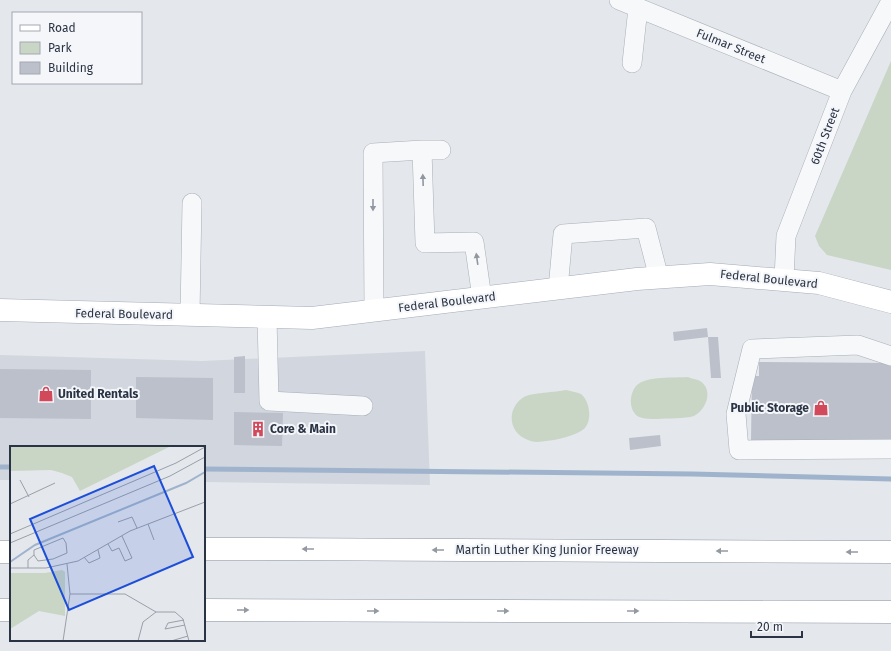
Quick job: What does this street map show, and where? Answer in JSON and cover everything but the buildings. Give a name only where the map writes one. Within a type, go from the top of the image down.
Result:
[{"type":"main road","name":"Federal Boulevard","points":[[0,310],[312,318],[558,289],[710,274],[819,283],[891,302]]},
{"type":"main road","name":"Martin Luther King Junior Freeway","points":[[205,549],[264,548],[891,552]]},
{"type":"main road","points":[[205,610],[891,612]]},
{"type":"street","name":"Fulmar Street","points":[[619,0],[842,91]]},
{"type":"street","name":"60th Street","points":[[784,279],[786,236],[842,91],[891,1]]},
{"type":"street","points":[[632,63],[638,8]]},
{"type":"street","points":[[422,150],[425,243],[474,242],[482,298]]},
{"type":"street","points":[[374,311],[373,153],[441,150]]},
{"type":"street","points":[[190,315],[192,203]]},
{"type":"street","points":[[558,289],[563,234],[646,228],[659,278]]},
{"type":"street","points":[[267,317],[269,401],[363,406]]},
{"type":"street","points":[[891,356],[858,345],[752,349],[736,414],[739,450],[891,449]]},
{"type":"shaded area","points":[[425,351],[430,485],[205,482],[205,446],[10,446],[10,480],[0,480],[0,355],[202,361]]},
{"type":"green space","points":[[891,61],[891,270],[827,255],[819,246],[815,236]]},
{"type":"green space","points":[[688,377],[700,381],[707,389],[707,400],[705,405],[694,416],[648,419],[639,417],[633,411],[631,406],[631,397],[634,388],[637,385],[647,380]]},
{"type":"green space","points":[[566,390],[581,394],[587,402],[589,408],[589,419],[585,428],[565,437],[537,442],[521,437],[516,432],[513,426],[512,414],[514,407],[518,402],[527,396]]},
{"type":"waterway","points":[[0,467],[10,467]]},
{"type":"waterway","points":[[205,469],[692,474],[891,479]]},
{"type":"place","name":"United Rentals","points":[[46,394]]},
{"type":"place","name":"Public Storage","points":[[821,408]]},
{"type":"place","name":"Core & Main","points":[[258,429]]}]
